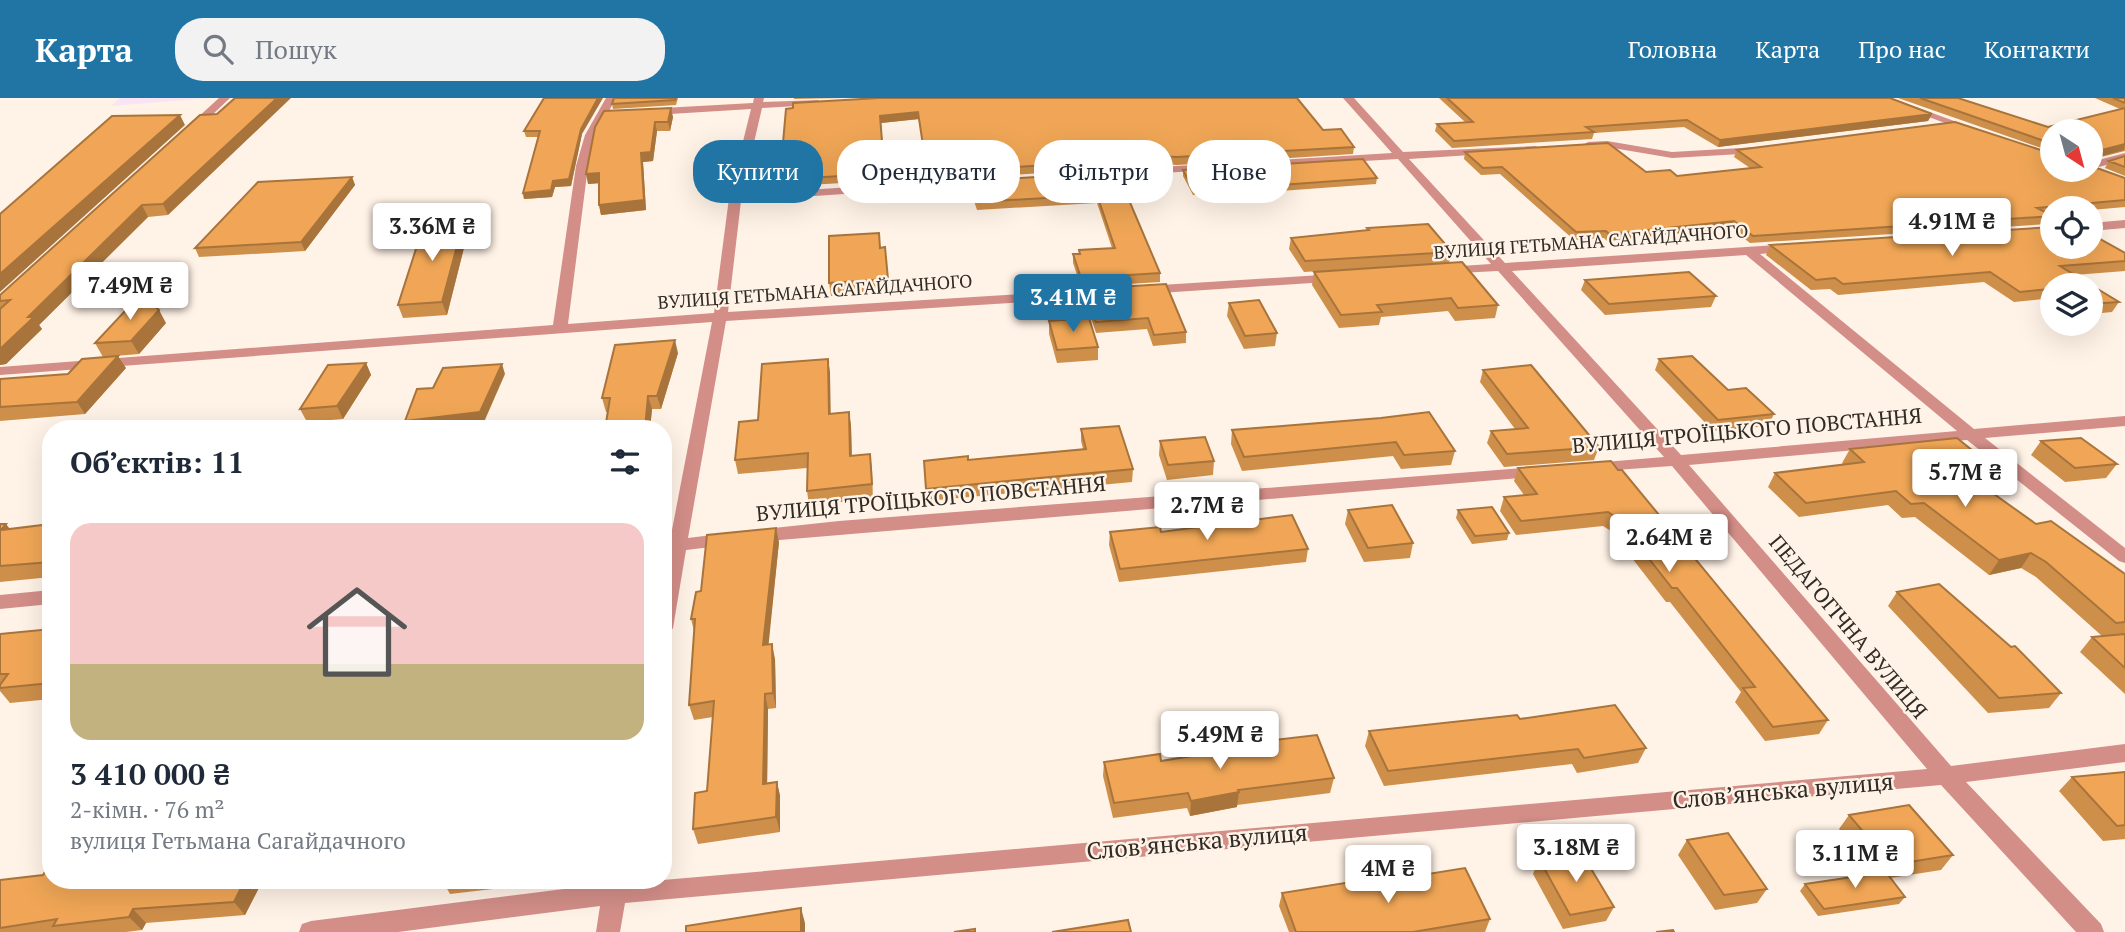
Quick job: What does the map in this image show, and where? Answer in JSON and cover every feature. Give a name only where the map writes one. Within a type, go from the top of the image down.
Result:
[{"type":"street","points":[[175,144],[225,98]]},
{"type":"street","points":[[560,328],[582,166],[590,135],[611,98]]},
{"type":"street","name":"ПЕДАГОГІЧНА ВУЛИЦЯ","points":[[1348,98],[1676,461],[1945,776],[2092,932]]},
{"type":"street","points":[[1881,98],[1990,136]]},
{"type":"street","points":[[602,115],[759,101],[823,102]]},
{"type":"street","points":[[749,140],[759,101]]},
{"type":"street","points":[[1925,127],[1952,123]]},
{"type":"street","points":[[1580,145],[1607,144],[1684,155],[1774,148]]},
{"type":"street","points":[[1173,170],[1539,148]]},
{"type":"street","points":[[2104,166],[2125,156]]},
{"type":"street","points":[[672,537],[720,317],[734,203]]},
{"type":"street","points":[[2103,226],[2125,224]]},
{"type":"street","name":"ВУЛИЦЯ ГЕТЬМАНА САГАЙДАЧНОГО","points":[[1433,272],[1804,247]]},
{"type":"street","points":[[1749,251],[1970,434],[2125,557]]},
{"type":"street","name":"ВУЛИЦЯ ГЕТЬМАНА САГАЙДАЧНОГО","points":[[0,371],[560,328],[1349,277]]},
{"type":"street","name":"ВУЛИЦЯ ТРОЇЦЬКОГО ПОВСТАННЯ","points":[[1579,469],[2125,421]]},
{"type":"street","name":"ВУЛИЦЯ ТРОЇЦЬКОГО ПОВСТАННЯ","points":[[672,542],[1551,471]]},
{"type":"street","points":[[0,602],[42,598]]},
{"type":"street","name":"Словʼянська вулиця","points":[[672,882],[1945,776],[2125,752]]},
{"type":"street","name":"Словʼянська вулиця","points":[[311,932],[602,889]]},
{"type":"street","points":[[608,932],[616,889]]},
{"type":"shaded area","points":[[120,98],[209,98],[111,106]]},
{"type":"building","points":[[235,98],[277,98],[163,204],[142,205],[28,317],[34,317],[0,349],[0,309],[10,300],[0,301],[0,295],[200,115],[217,114]]},
{"type":"building","points":[[544,98],[598,98],[581,129],[569,179],[553,181],[551,190],[523,193],[540,131],[524,131]]},
{"type":"building","points":[[614,98],[676,98],[612,104]]},
{"type":"building","points":[[879,98],[1297,98],[1323,130],[1341,129],[1354,147],[1291,151],[1291,140],[1187,140],[1187,156],[1177,157],[1173,157],[1173,140],[1034,140],[1034,166],[1020,167],[1020,140],[922,140],[918,112],[880,116],[882,140],[837,140],[837,176],[823,177],[823,140],[783,140],[786,109],[793,108],[793,103]]},
{"type":"building","points":[[1447,98],[1890,98],[1932,114],[1720,140],[1687,120],[1586,127],[1594,132],[1454,141],[1437,124],[1473,122]]},
{"type":"building","points":[[1920,98],[1958,98],[2040,124],[2040,140]]},
{"type":"building","points":[[671,108],[668,122],[655,122],[651,152],[641,153],[644,200],[599,205],[599,173],[586,174],[595,127],[604,111]]},
{"type":"building","points":[[2125,108],[2125,144],[2104,149],[2104,119],[2080,119]]},
{"type":"building","points":[[180,115],[0,274],[0,214],[112,116]]},
{"type":"building","points":[[1955,122],[2040,150],[2040,182],[2104,182],[2104,171],[2125,178],[2125,200],[2103,202],[2103,196],[2040,196],[2040,208],[2037,208],[2040,210],[2040,217],[1753,236],[1734,221],[1609,234],[1606,231],[1576,232],[1502,167],[1483,168],[1465,152],[1608,143],[1646,172],[1670,170],[1677,176],[1761,167],[1737,150]]},
{"type":"building","points":[[2125,156],[2125,167],[2109,161]]},
{"type":"building","points":[[1363,159],[1377,178],[1291,184],[1291,163]]},
{"type":"building","points":[[352,177],[301,242],[195,248],[258,182]]},
{"type":"building","points":[[1034,177],[1034,199],[1020,199],[1020,178]]},
{"type":"building","points":[[1100,203],[1130,203],[1160,273],[1081,278],[1073,254],[1080,254],[1079,250],[1115,248]]},
{"type":"building","points":[[464,220],[442,302],[398,305],[424,224]]},
{"type":"building","points":[[1428,224],[1452,252],[1305,261],[1291,238],[1369,230],[1367,228]]},
{"type":"building","points":[[2040,228],[2040,259],[2103,259],[2103,241],[2125,253],[2125,261],[2060,266],[2071,273],[2040,273],[2040,290],[2020,292],[1990,272],[1843,284],[1835,278],[1816,280],[1770,245]]},
{"type":"building","points":[[879,233],[880,248],[885,247],[888,279],[829,283],[829,236]]},
{"type":"building","points":[[1462,262],[1498,305],[1458,308],[1451,298],[1377,305],[1382,312],[1341,315],[1314,272]]},
{"type":"building","points":[[1689,272],[1716,296],[1609,304],[1585,280]]},
{"type":"building","points":[[1166,284],[1186,332],[1154,335],[1148,318],[1096,322],[1085,289]]},
{"type":"building","points":[[2103,292],[2119,302],[2103,303]]},
{"type":"building","points":[[141,294],[159,310],[131,341],[95,343]]},
{"type":"building","points":[[1259,300],[1277,333],[1245,336],[1229,303]]},
{"type":"building","points":[[1089,318],[1098,347],[1057,350],[1049,321]]},
{"type":"building","points":[[675,340],[657,396],[648,396],[646,420],[606,420],[610,398],[602,398],[615,345]]},
{"type":"building","points":[[118,356],[77,402],[0,407],[0,379],[68,374],[82,359]]},
{"type":"building","points":[[1692,356],[1728,390],[1746,388],[1774,414],[1718,420],[1659,359]]},
{"type":"building","points":[[828,359],[829,414],[849,412],[850,456],[870,454],[872,484],[807,491],[808,453],[735,460],[739,422],[758,420],[762,364]]},
{"type":"building","points":[[366,363],[337,406],[300,409],[328,365]]},
{"type":"building","points":[[502,364],[480,412],[405,420],[417,389],[433,388],[443,368]]},
{"type":"building","points":[[1531,365],[1599,447],[1507,454],[1491,431],[1528,428],[1483,370]]},
{"type":"building","points":[[1429,412],[1455,451],[1404,455],[1396,442],[1244,457],[1232,430],[1381,418]]},
{"type":"building","points":[[1119,426],[1133,469],[926,489],[924,461],[968,456],[968,460],[1086,449],[1081,429]]},
{"type":"building","points":[[1205,437],[1214,461],[1168,465],[1160,441]]},
{"type":"building","points":[[1957,438],[2004,476],[1973,479],[2036,524],[2051,521],[2125,574],[2125,622],[2116,623],[2046,562],[2031,553],[1999,560],[1924,503],[1911,504],[1896,491],[1806,503],[1775,473],[1864,462],[1850,449]]},
{"type":"building","points":[[2081,438],[2117,464],[2075,468],[2041,441]]},
{"type":"building","points":[[1611,461],[1618,470],[1622,470],[1828,720],[1773,727],[1743,688],[1755,687],[1677,588],[1672,588],[1617,518],[1608,512],[1521,521],[1504,497],[1537,494],[1518,468]]},
{"type":"building","points":[[1392,505],[1413,543],[1368,548],[1348,510]]},
{"type":"building","points":[[1492,507],[1509,533],[1475,536],[1458,510]]},
{"type":"building","points":[[1292,515],[1308,549],[1120,569],[1110,532],[1160,527],[1161,532]]},
{"type":"building","points":[[0,524],[6,524],[1,530],[42,525],[42,563],[0,566]]},
{"type":"building","points":[[776,528],[763,645],[772,644],[773,693],[765,694],[763,784],[777,782],[776,817],[693,829],[695,793],[707,791],[714,701],[689,705],[695,619],[691,619],[696,592],[701,591],[707,535]]},
{"type":"building","points":[[1939,584],[2011,647],[2015,646],[2061,693],[1999,698],[1897,592]]},
{"type":"building","points":[[42,630],[42,684],[0,688],[8,674],[0,674],[0,634]]},
{"type":"building","points":[[2125,634],[2125,668],[2092,637]]},
{"type":"building","points":[[1615,705],[1646,748],[1584,758],[1578,749],[1388,771],[1369,731],[1517,715],[1520,719]]},
{"type":"building","points":[[1317,735],[1334,778],[1238,790],[1239,792],[1191,801],[1188,793],[1114,803],[1104,762],[1160,754],[1161,761],[1259,745],[1258,742]]},
{"type":"building","points":[[2125,772],[2125,825],[2117,826],[2072,777]]},
{"type":"building","points":[[1909,805],[1953,855],[1891,865],[1849,815]]},
{"type":"building","points":[[1728,833],[1767,889],[1724,895],[1687,840]]},
{"type":"building","points":[[1581,852],[1614,907],[1570,915],[1539,859]]},
{"type":"building","points":[[1465,868],[1490,919],[1413,932],[1296,932],[1282,893],[1351,882],[1353,886]]},
{"type":"building","points":[[1886,872],[1905,897],[1824,909],[1805,884]]},
{"type":"building","points":[[42,875],[42,889],[240,889],[234,902],[133,909],[129,917],[53,926],[57,919],[0,928],[0,880]]},
{"type":"building","points":[[801,908],[801,932],[686,932],[686,926]]},
{"type":"building","points":[[1128,920],[1131,932],[1052,932]]},
{"type":"building","points":[[975,929],[975,932],[954,932]]}]
